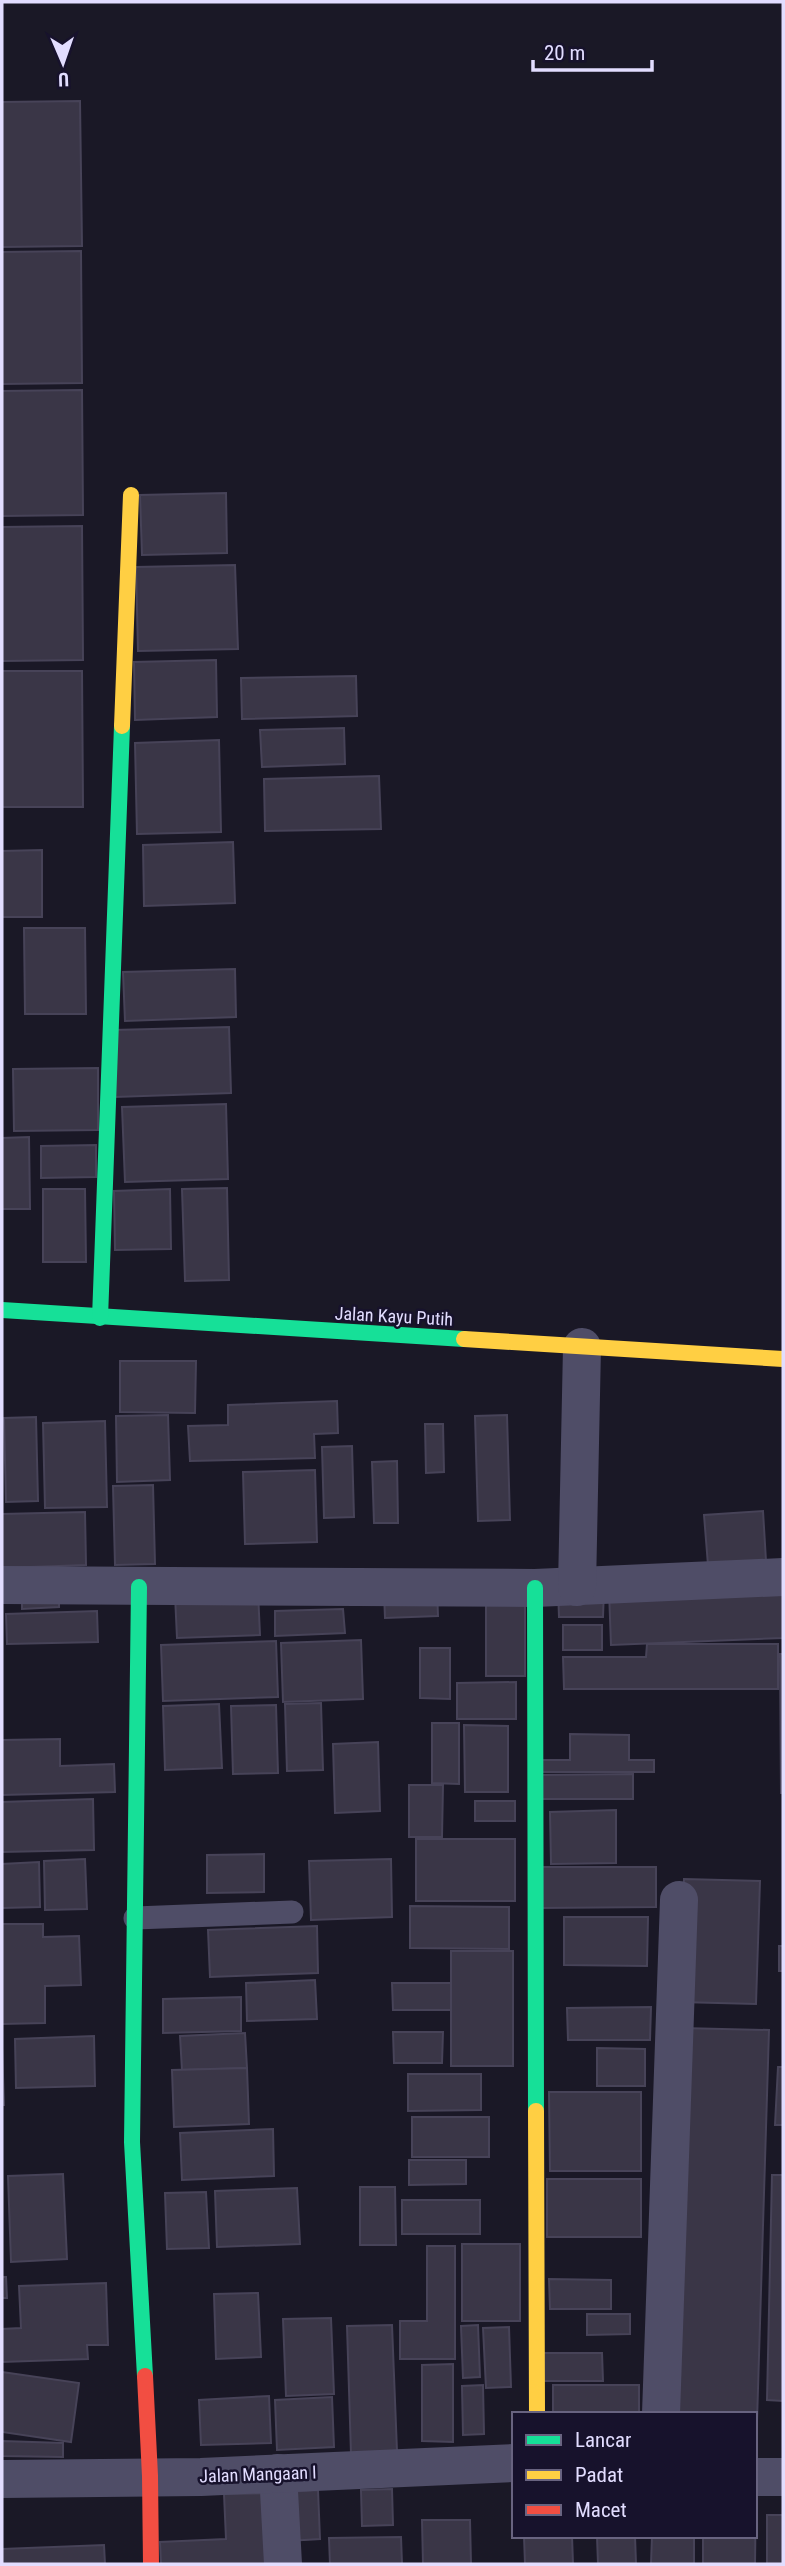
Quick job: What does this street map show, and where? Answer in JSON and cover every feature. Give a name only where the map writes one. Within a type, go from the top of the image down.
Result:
[{"type":"street","points":[[100,1318],[131,495]]},
{"type":"street","name":"Jalan Kayu Putih","points":[[2,1310],[783,1359]]},
{"type":"street","points":[[577,1587],[583,1347]]},
{"type":"street","points":[[2,1585],[534,1588],[783,1577]]},
{"type":"street","points":[[139,1587],[132,2142],[150,2476],[151,2564]]},
{"type":"street","points":[[534,1588],[537,2412]]},
{"type":"street","points":[[661,2412],[680,1900]]},
{"type":"street","name":"Jalan Mangaan I","points":[[2,2479],[201,2477],[512,2463]]},
{"type":"street","points":[[278,2473],[284,2564]]},
{"type":"street","points":[[757,2477],[783,2477]]},
{"type":"lane","points":[[135,1918],[292,1912]]},
{"type":"building","points":[[80,101],[82,246],[2,247],[2,102]]},
{"type":"building","points":[[81,251],[82,383],[2,384],[2,252]]},
{"type":"building","points":[[82,390],[83,515],[2,516],[2,391]]},
{"type":"building","points":[[226,493],[227,553],[142,555],[140,495]]},
{"type":"building","points":[[82,526],[83,660],[2,661],[2,527]]},
{"type":"building","points":[[235,565],[238,649],[138,651],[136,567]]},
{"type":"building","points":[[216,660],[217,717],[135,720],[134,662]]},
{"type":"building","points":[[2,671],[82,671],[83,807],[2,807]]},
{"type":"building","points":[[356,676],[357,716],[242,719],[241,678]]},
{"type":"building","points":[[344,728],[345,764],[262,767],[260,730]]},
{"type":"building","points":[[219,740],[221,832],[137,834],[135,743]]},
{"type":"building","points":[[379,776],[381,829],[265,831],[264,779]]},
{"type":"building","points":[[233,842],[235,903],[144,906],[143,845]]},
{"type":"building","points":[[42,850],[42,917],[2,917],[2,851]]},
{"type":"building","points":[[24,928],[85,928],[86,1014],[25,1014]]},
{"type":"building","points":[[235,969],[236,1017],[125,1021],[123,972]]},
{"type":"building","points":[[229,1027],[231,1093],[115,1097],[114,1030]]},
{"type":"building","points":[[98,1068],[98,1130],[14,1131],[13,1069]]},
{"type":"building","points":[[226,1104],[228,1179],[125,1182],[122,1107]]},
{"type":"building","points":[[29,1137],[30,1209],[2,1209],[2,1138]]},
{"type":"building","points":[[96,1145],[96,1177],[41,1178],[41,1146]]},
{"type":"building","points":[[227,1188],[229,1280],[185,1281],[182,1189]]},
{"type":"building","points":[[43,1189],[85,1189],[86,1262],[43,1262]]},
{"type":"building","points":[[170,1189],[171,1249],[115,1250],[114,1191]]},
{"type":"building","points":[[120,1361],[196,1361],[195,1413],[120,1412]]},
{"type":"building","points":[[337,1401],[338,1433],[314,1434],[315,1458],[190,1461],[188,1426],[228,1425],[228,1405]]},
{"type":"building","points":[[168,1415],[170,1480],[117,1482],[116,1416]]},
{"type":"building","points":[[507,1415],[510,1520],[478,1521],[475,1416]]},
{"type":"building","points":[[36,1417],[38,1501],[6,1502],[4,1418]]},
{"type":"building","points":[[105,1421],[107,1507],[45,1508],[43,1423]]},
{"type":"building","points":[[425,1424],[443,1424],[444,1472],[426,1473]]},
{"type":"building","points":[[352,1446],[354,1517],[324,1518],[322,1447]]},
{"type":"building","points":[[397,1461],[398,1523],[374,1523],[372,1462]]},
{"type":"building","points":[[315,1470],[317,1542],[245,1544],[243,1472]]},
{"type":"building","points":[[153,1485],[155,1564],[115,1565],[113,1486]]},
{"type":"building","points":[[763,1511],[766,1561],[708,1565],[704,1515]]},
{"type":"building","points":[[85,1512],[86,1565],[2,1568],[2,1514]]},
{"type":"building","points":[[783,1583],[783,1638],[611,1645],[609,1591]]},
{"type":"building","points":[[59,1588],[59,1607],[22,1609],[22,1589]]},
{"type":"building","points":[[558,1589],[604,1589],[603,1617],[559,1617]]},
{"type":"building","points":[[437,1590],[438,1616],[385,1618],[384,1593]]},
{"type":"building","points":[[258,1592],[260,1635],[177,1638],[175,1595]]},
{"type":"building","points":[[486,1605],[525,1605],[525,1676],[486,1676]]},
{"type":"building","points":[[343,1609],[345,1633],[275,1636],[275,1611]]},
{"type":"building","points":[[97,1611],[98,1642],[7,1644],[6,1614]]},
{"type":"building","points":[[563,1625],[602,1625],[602,1650],[563,1650]]},
{"type":"building","points":[[361,1640],[363,1699],[283,1702],[281,1643]]},
{"type":"building","points":[[276,1641],[278,1697],[163,1701],[161,1645]]},
{"type":"building","points":[[647,1644],[778,1644],[778,1689],[564,1689],[563,1657],[646,1657]]},
{"type":"building","points":[[420,1648],[450,1648],[450,1699],[420,1698]]},
{"type":"building","points":[[780,1654],[783,1654],[783,1793],[781,1793]]},
{"type":"building","points":[[516,1682],[516,1719],[457,1719],[457,1683]]},
{"type":"building","points":[[321,1703],[323,1770],[287,1771],[285,1704]]},
{"type":"building","points":[[219,1704],[222,1768],[165,1770],[163,1706]]},
{"type":"building","points":[[276,1705],[278,1773],[233,1774],[231,1706]]},
{"type":"building","points":[[432,1723],[459,1723],[459,1784],[432,1783]]},
{"type":"building","points":[[464,1725],[508,1726],[508,1792],[465,1792]]},
{"type":"building","points":[[570,1734],[629,1735],[629,1760],[654,1760],[654,1772],[542,1772],[542,1760],[570,1760]]},
{"type":"building","points":[[60,1739],[60,1766],[114,1764],[115,1792],[2,1795],[2,1740]]},
{"type":"building","points":[[378,1742],[380,1811],[335,1813],[333,1744]]},
{"type":"building","points":[[633,1774],[633,1799],[539,1799],[539,1775]]},
{"type":"building","points":[[409,1785],[443,1785],[442,1837],[409,1837]]},
{"type":"building","points":[[93,1799],[94,1850],[2,1852],[2,1802]]},
{"type":"building","points":[[475,1801],[515,1801],[515,1821],[475,1821]]},
{"type":"building","points":[[616,1810],[616,1863],[551,1864],[550,1812]]},
{"type":"building","points":[[416,1839],[515,1839],[515,1901],[416,1901]]},
{"type":"building","points":[[264,1854],[264,1892],[207,1893],[207,1855]]},
{"type":"building","points":[[85,1859],[87,1909],[45,1910],[44,1861]]},
{"type":"building","points":[[391,1859],[392,1917],[311,1920],[309,1861]]},
{"type":"building","points":[[39,1862],[40,1907],[2,1908],[2,1864]]},
{"type":"building","points":[[539,1867],[656,1867],[656,1907],[539,1908]]},
{"type":"building","points":[[684,1879],[760,1881],[756,2004],[680,2002]]},
{"type":"building","points":[[410,1906],[509,1907],[509,1949],[410,1948]]},
{"type":"building","points":[[564,1917],[648,1917],[647,1966],[564,1965]]},
{"type":"building","points":[[2,1924],[43,1924],[43,1937],[79,1936],[81,1985],[45,1986],[45,2023],[2,2024]]},
{"type":"building","points":[[317,1926],[318,1973],[210,1977],[208,1930]]},
{"type":"building","points":[[779,1946],[783,1946],[783,1971],[779,1971]]},
{"type":"building","points":[[451,1951],[513,1951],[513,2066],[451,2066]]},
{"type":"building","points":[[315,1980],[317,2019],[247,2021],[246,1983]]},
{"type":"building","points":[[392,1983],[451,1983],[451,2010],[393,2010]]},
{"type":"building","points":[[241,1997],[241,2031],[163,2033],[163,1999]]},
{"type":"building","points":[[651,2007],[650,2040],[568,2040],[567,2008]]},
{"type":"building","points":[[681,2028],[769,2030],[757,2421],[757,2412],[671,2412]]},
{"type":"building","points":[[393,2032],[443,2032],[442,2063],[394,2063]]},
{"type":"building","points":[[245,2033],[247,2068],[182,2070],[180,2036]]},
{"type":"building","points":[[94,2036],[95,2086],[16,2088],[15,2039]]},
{"type":"building","points":[[2,2047],[4,2105],[2,2105]]},
{"type":"building","points":[[597,2048],[645,2049],[645,2086],[597,2086]]},
{"type":"building","points":[[778,2067],[783,2067],[783,2125],[775,2125]]},
{"type":"building","points":[[247,2068],[249,2124],[174,2127],[172,2070]]},
{"type":"building","points":[[408,2074],[481,2074],[481,2110],[408,2111]]},
{"type":"building","points":[[549,2092],[641,2092],[641,2171],[550,2171]]},
{"type":"building","points":[[412,2117],[489,2117],[489,2157],[412,2157]]},
{"type":"building","points":[[273,2129],[274,2176],[182,2180],[180,2133]]},
{"type":"building","points":[[409,2160],[466,2160],[466,2184],[409,2185]]},
{"type":"building","points":[[63,2174],[67,2259],[11,2262],[8,2176]]},
{"type":"building","points":[[772,2175],[783,2175],[783,2401],[767,2400]]},
{"type":"building","points":[[547,2179],[641,2179],[641,2237],[547,2237]]},
{"type":"building","points":[[360,2187],[395,2187],[396,2245],[360,2245]]},
{"type":"building","points":[[297,2188],[300,2244],[217,2247],[215,2191]]},
{"type":"building","points":[[206,2192],[209,2248],[167,2249],[165,2193]]},
{"type":"building","points":[[402,2200],[480,2200],[480,2234],[402,2234]]},
{"type":"building","points":[[462,2244],[520,2244],[520,2321],[462,2321]]},
{"type":"building","points":[[427,2246],[455,2246],[455,2359],[400,2359],[400,2321],[427,2321]]},
{"type":"building","points":[[2,2277],[6,2277],[7,2298],[2,2298]]},
{"type":"building","points":[[549,2279],[611,2280],[611,2309],[550,2309]]},
{"type":"building","points":[[106,2283],[108,2345],[87,2345],[88,2359],[2,2362],[2,2329],[21,2328],[19,2286]]},
{"type":"building","points":[[258,2293],[261,2357],[216,2359],[214,2294]]},
{"type":"building","points":[[587,2314],[630,2314],[630,2334],[587,2335]]},
{"type":"building","points":[[331,2318],[334,2394],[286,2396],[283,2319]]},
{"type":"building","points":[[392,2325],[397,2451],[351,2454],[347,2326]]},
{"type":"building","points":[[478,2325],[480,2377],[463,2378],[461,2326]]},
{"type":"building","points":[[509,2327],[511,2387],[486,2388],[483,2328]]},
{"type":"building","points":[[541,2353],[602,2353],[603,2381],[541,2381]]},
{"type":"building","points":[[453,2364],[453,2442],[422,2441],[422,2365]]},
{"type":"building","points":[[2,2372],[79,2383],[71,2442],[2,2432]]},
{"type":"building","points":[[483,2385],[484,2434],[463,2435],[462,2386]]},
{"type":"building","points":[[553,2385],[639,2385],[639,2412],[553,2412]]},
{"type":"building","points":[[269,2396],[271,2443],[201,2445],[199,2400]]},
{"type":"building","points":[[332,2397],[334,2447],[277,2450],[275,2400]]},
{"type":"building","points":[[2,2441],[63,2443],[63,2457],[2,2456]]},
{"type":"building","points":[[392,2489],[393,2525],[362,2526],[361,2490]]},
{"type":"building","points":[[318,2490],[320,2539],[288,2541],[285,2492]]},
{"type":"building","points":[[277,2493],[280,2564],[161,2564],[160,2542],[226,2539],[224,2494]]},
{"type":"building","points":[[767,2515],[783,2515],[783,2564],[767,2564]]},
{"type":"building","points":[[422,2520],[470,2520],[471,2564],[423,2564]]},
{"type":"building","points":[[401,2537],[402,2564],[330,2564],[329,2538]]},
{"type":"building","points":[[524,2538],[572,2538],[573,2564],[525,2564]]},
{"type":"building","points":[[597,2538],[635,2538],[636,2564],[598,2564]]},
{"type":"building","points":[[652,2538],[694,2538],[694,2564],[651,2564]]},
{"type":"building","points":[[703,2538],[755,2538],[755,2564],[703,2564]]},
{"type":"building","points":[[104,2545],[105,2564],[2,2564],[2,2549]]},
{"type":"traffic: fast","points":[[100,1318],[122,726]]},
{"type":"traffic: fast","points":[[2,1310],[464,1339]]},
{"type":"traffic: fast","points":[[139,1587],[132,2142],[145,2376]]},
{"type":"traffic: fast","points":[[535,1588],[536,2111]]},
{"type":"traffic: slow","points":[[122,726],[131,495]]},
{"type":"traffic: slow","points":[[464,1339],[783,1359]]},
{"type":"traffic: slow","points":[[536,2111],[537,2412]]},
{"type":"traffic: jam","points":[[145,2376],[151,2564]]}]
